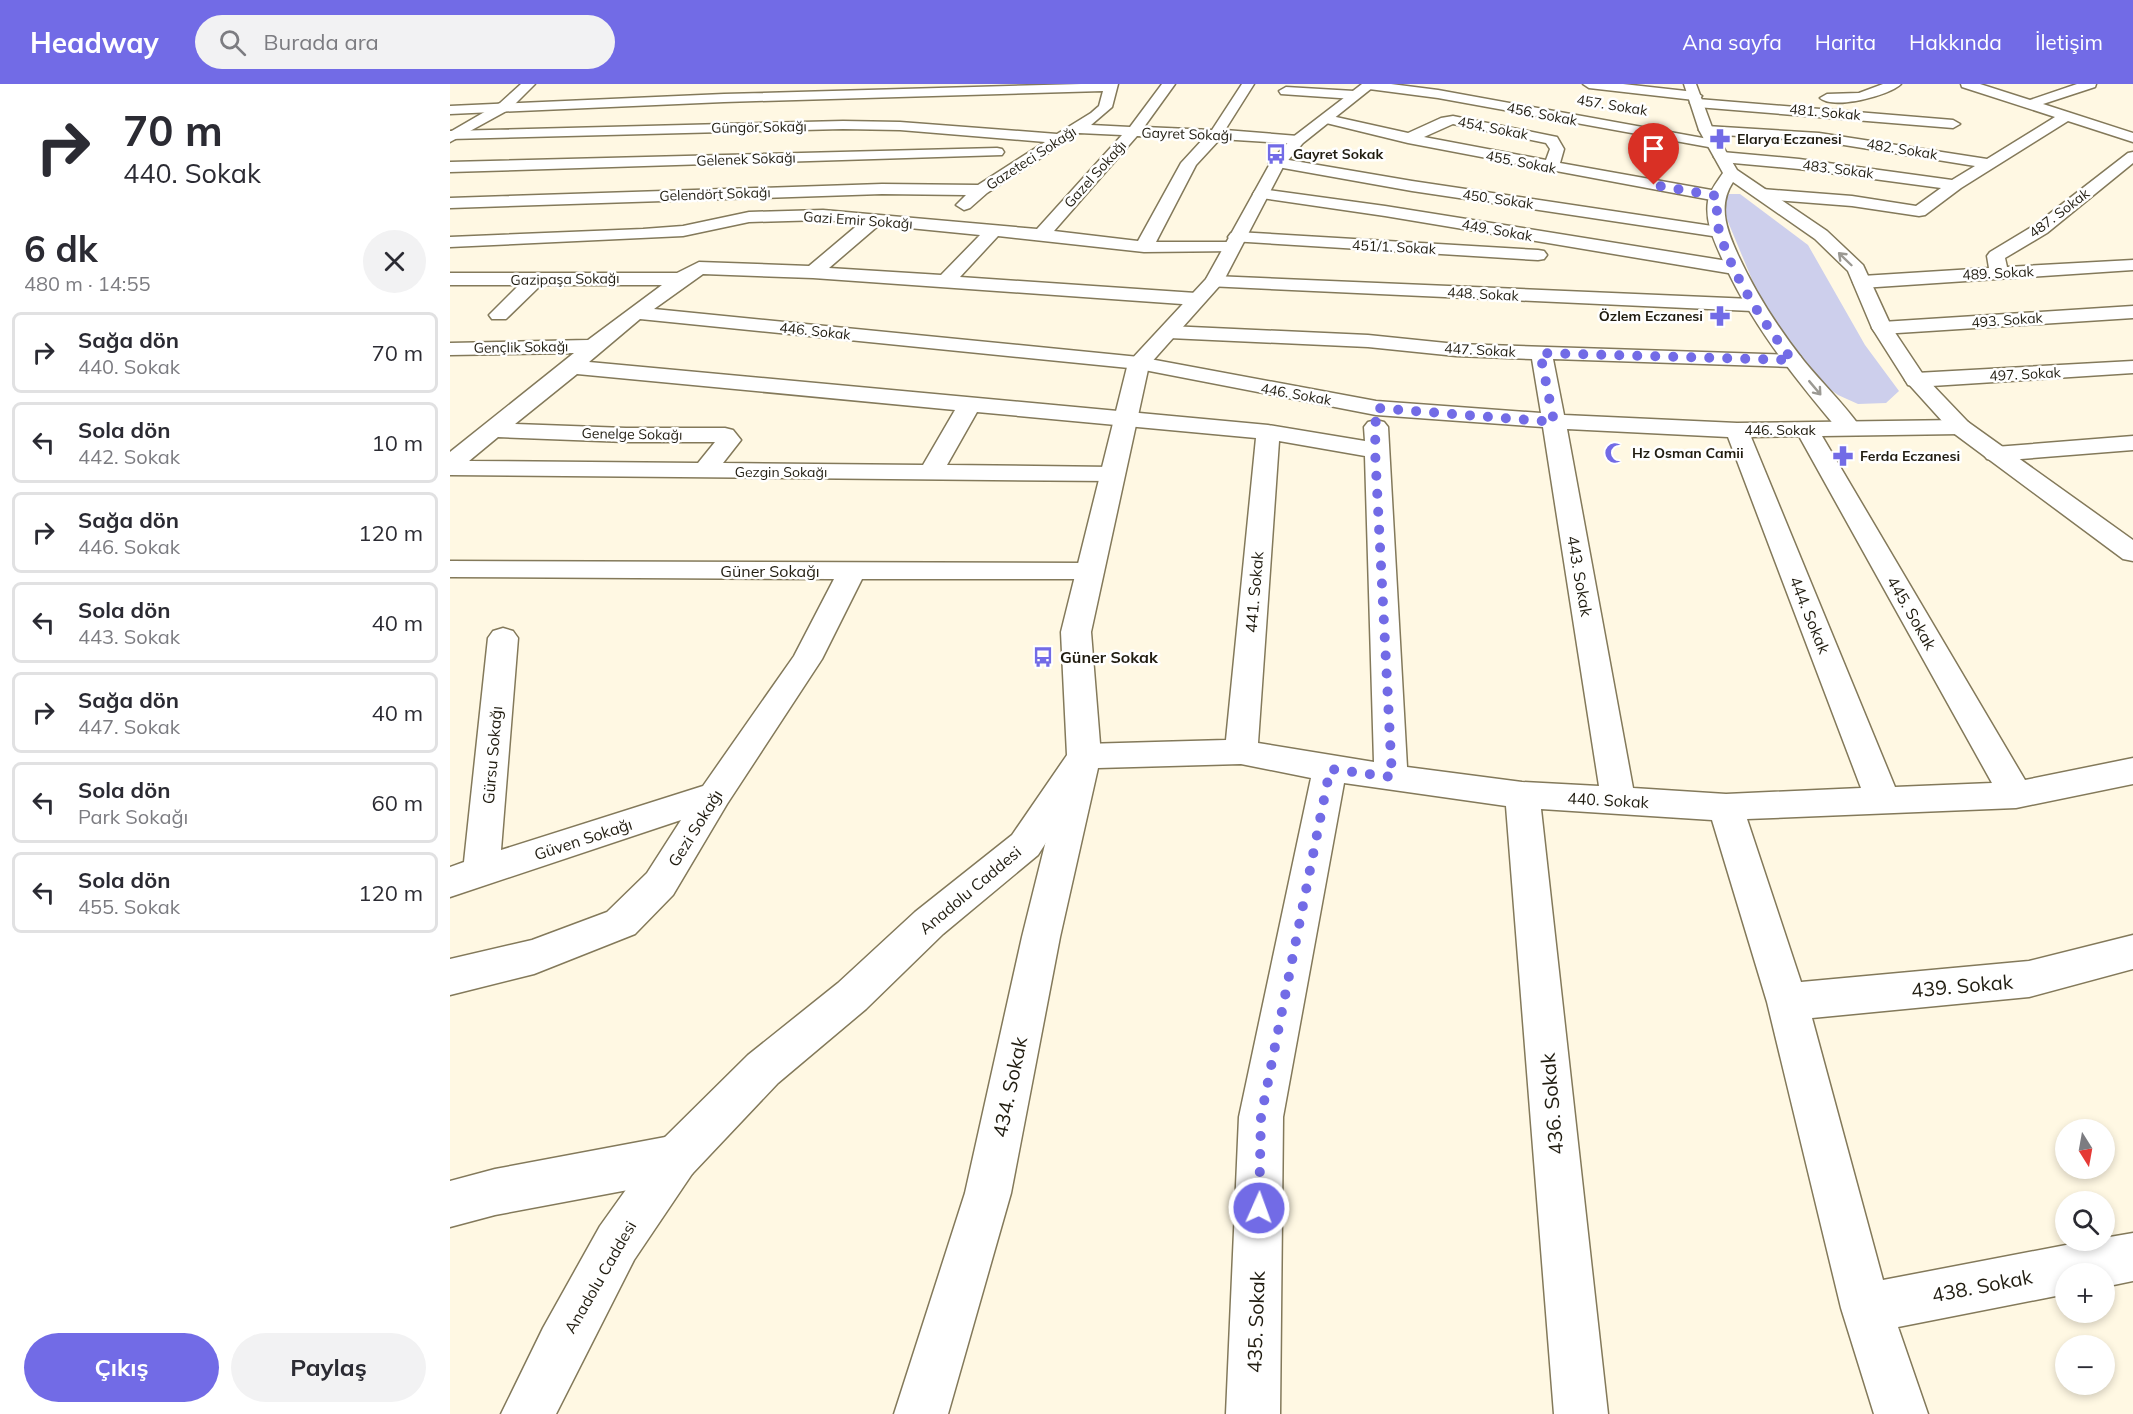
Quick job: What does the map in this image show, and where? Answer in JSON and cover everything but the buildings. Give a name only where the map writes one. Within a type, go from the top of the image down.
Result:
[{"type":"street","points":[[724,98],[734,84]]},
{"type":"street","name":"Gazel Sokağı","points":[[1041,235],[1132,133],[1169,84]]},
{"type":"street","points":[[1144,247],[1189,163],[1216,134],[1248,84]]},
{"type":"street","name":"481. Sokak","points":[[1589,84],[1694,95],[1792,109],[1953,124]]},
{"type":"street","points":[[1818,98],[1861,97],[1895,84]]},
{"type":"street","points":[[1967,84],[2133,138]]},
{"type":"street","points":[[1972,105],[1989,91],[2007,84]]},
{"type":"street","points":[[2031,104],[2090,84]]},
{"type":"street","points":[[453,136],[505,106],[531,85]]},
{"type":"street","points":[[450,110],[724,98],[818,90],[1112,86]]},
{"type":"street","name":"Gazeteci Sokağı","points":[[939,226],[981,190],[1096,116],[1105,106],[1112,86]]},
{"type":"street","points":[[1084,756],[1076,632],[1139,363],[1205,291],[1261,194],[1295,151],[1327,119],[1365,88]]},
{"type":"street","name":"456. Sokak","points":[[1286,90],[1365,88],[1438,94],[1722,158]]},
{"type":"street","points":[[1694,95],[1700,122],[1722,158],[1762,194],[1821,235],[1856,269],[1882,328],[1916,380],[1960,427],[2133,553]]},
{"type":"street","points":[[1786,96],[1792,109]]},
{"type":"street","points":[[1762,194],[1852,201],[1919,211],[1955,185],[2067,116]]},
{"type":"street","name":"455. Sokak","points":[[1327,119],[1408,139],[1551,168],[1717,196]]},
{"type":"street","points":[[2107,129],[2124,120]]},
{"type":"street","name":"454. Sokak","points":[[1408,139],[1446,121],[1462,121],[1552,140],[1557,149],[1551,168]]},
{"type":"street","name":"482. Sokak","points":[[1700,122],[1892,147],[1989,164]]},
{"type":"street","name":"Güngör Sokağı","points":[[453,136],[888,126],[1060,139]]},
{"type":"street","name":"Gayret Sokağı","points":[[1076,129],[1132,133],[1216,134],[1295,151]]},
{"type":"street","points":[[1368,341],[1372,246],[1384,211],[1452,148]]},
{"type":"street","name":"Gelenek Sokağı","points":[[450,166],[1041,151]]},
{"type":"street","name":"450. Sokak","points":[[1295,151],[1412,186],[1719,232]]},
{"type":"street","name":"487. Sokak","points":[[1999,273],[1996,256],[2041,229],[2133,156]]},
{"type":"street","points":[[1722,158],[1717,196],[1719,232],[1734,268],[1752,305],[1792,360],[1849,428]]},
{"type":"street","name":"483. Sokak","points":[[1722,158],[1799,164],[1955,185]]},
{"type":"street","name":"Gelendört Sokağı","points":[[450,203],[882,189],[981,190]]},
{"type":"street","name":"449. Sokak","points":[[1261,194],[1384,211],[1552,260],[1734,268]]},
{"type":"street","name":"Gazi Emir Sokağı","points":[[450,242],[643,234],[683,231],[749,217],[823,215],[1144,247],[1234,242]]},
{"type":"street","points":[[813,272],[875,220]]},
{"type":"street","points":[[668,246],[683,231]]},
{"type":"street","points":[[947,280],[994,231]]},
{"type":"street","name":"451/1. Sokak","points":[[1234,242],[1372,246],[1552,260]]},
{"type":"street","points":[[1550,297],[1552,260]]},
{"type":"street","points":[[639,278],[654,262]]},
{"type":"street","name":"489. Sokak","points":[[1862,282],[2132,266]]},
{"type":"street","name":"448. Sokak","points":[[681,279],[699,268],[1205,291],[1371,289],[1752,305]]},
{"type":"street","name":"Gazipaşa Sokağı","points":[[450,279],[681,279]]},
{"type":"street","points":[[499,315],[536,279]]},
{"type":"street","points":[[450,466],[572,367],[593,346],[681,279]]},
{"type":"street","name":"493. Sokak","points":[[1882,328],[2133,312]]},
{"type":"street","name":"446. Sokak","points":[[636,313],[1139,363],[1376,408],[1554,422],[1737,430],[1960,427]]},
{"type":"street","name":"447. Sokak","points":[[1169,332],[1368,341],[1456,350],[1792,360]]},
{"type":"street","name":"Gençlik Sokağı","points":[[450,349],[593,346]]},
{"type":"street","name":"443. Sokak","points":[[1540,353],[1554,422],[1618,800]]},
{"type":"street","points":[[572,367],[1268,432],[1375,450]]},
{"type":"street","name":"497. Sokak","points":[[1916,380],[2133,367]]},
{"type":"street","points":[[930,473],[970,404]]},
{"type":"street","points":[[1376,408],[1375,450],[1392,777]]},
{"type":"street","name":"Genelge Sokağı","points":[[493,430],[626,435],[725,435],[729,440],[726,447],[704,471]]},
{"type":"street","name":"444. Sokak","points":[[1737,430],[1883,800]]},
{"type":"street","name":"445. Sokak","points":[[1808,430],[2016,795]]},
{"type":"street","name":"441. Sokak","points":[[1241,752],[1268,432]]},
{"type":"street","points":[[1995,453],[2133,443]]},
{"type":"street","name":"Gezgin Sokağı","points":[[450,466],[704,471],[1112,474]]},
{"type":"street","name":"Güner Sokağı","points":[[450,569],[1089,571]]},
{"type":"street","name":"Gezi Sokağı","points":[[450,977],[534,957],[621,923],[660,884],[715,795],[807,659],[851,572]]},
{"type":"street","name":"Gürsu Sokağı","points":[[466,877],[503,638]]},
{"type":"street","name":"440. Sokak","points":[[1084,756],[1241,752],[1330,769],[1522,795],[1726,807],[2016,795],[2133,771]]},
{"type":"street","name":"Anadolu Caddesi","points":[[528,1414],[561,1346],[617,1243],[676,1158],[763,1069],[852,996],[929,923],[1025,845],[1084,756]]},
{"type":"street","name":"434. Sokak","points":[[921,1414],[988,1193],[1041,937],[1084,756]]},
{"type":"street","name":"435. Sokak","points":[[1253,1414],[1261,1117],[1330,769]]},
{"type":"street","name":"Güven Sokağı","points":[[466,877],[715,795]]},
{"type":"street","name":"436. Sokak","points":[[1522,795],[1581,1414]]},
{"type":"street","points":[[1726,807],[1787,1002],[1866,1308],[1900,1414]]},
{"type":"street","name":"439. Sokak","points":[[1787,1002],[2029,979],[2133,952]]},
{"type":"street","points":[[450,1204],[495,1192],[676,1158]]},
{"type":"street","name":"438. Sokak","points":[[1866,1308],[2133,1257]]},
{"type":"shaded area","points":[[1729,194],[1740,194],[1808,245],[1865,345],[1899,391],[1886,403],[1858,404],[1838,395],[1817,380],[1763,306],[1726,217],[1722,200]]},
{"type":"place","name":"Elarya Eczanesi","points":[[1720,139]]},
{"type":"place","name":"Gayret Sokak","points":[[1276,154]]},
{"type":"place","name":"Özlem Eczanesi","points":[[1720,316]]},
{"type":"place","name":"Hz Osman Camii","points":[[1615,453]]},
{"type":"place","name":"Ferda Eczanesi","points":[[1843,456]]},
{"type":"place","name":"Güner Sokak","points":[[1043,657]]},
{"type":"route","points":[[1259,1208],[1261,1117],[1330,769],[1392,777],[1375,450],[1376,408],[1554,422],[1540,353],[1792,360],[1752,305],[1734,268],[1719,232],[1717,196],[1654,185]]}]
